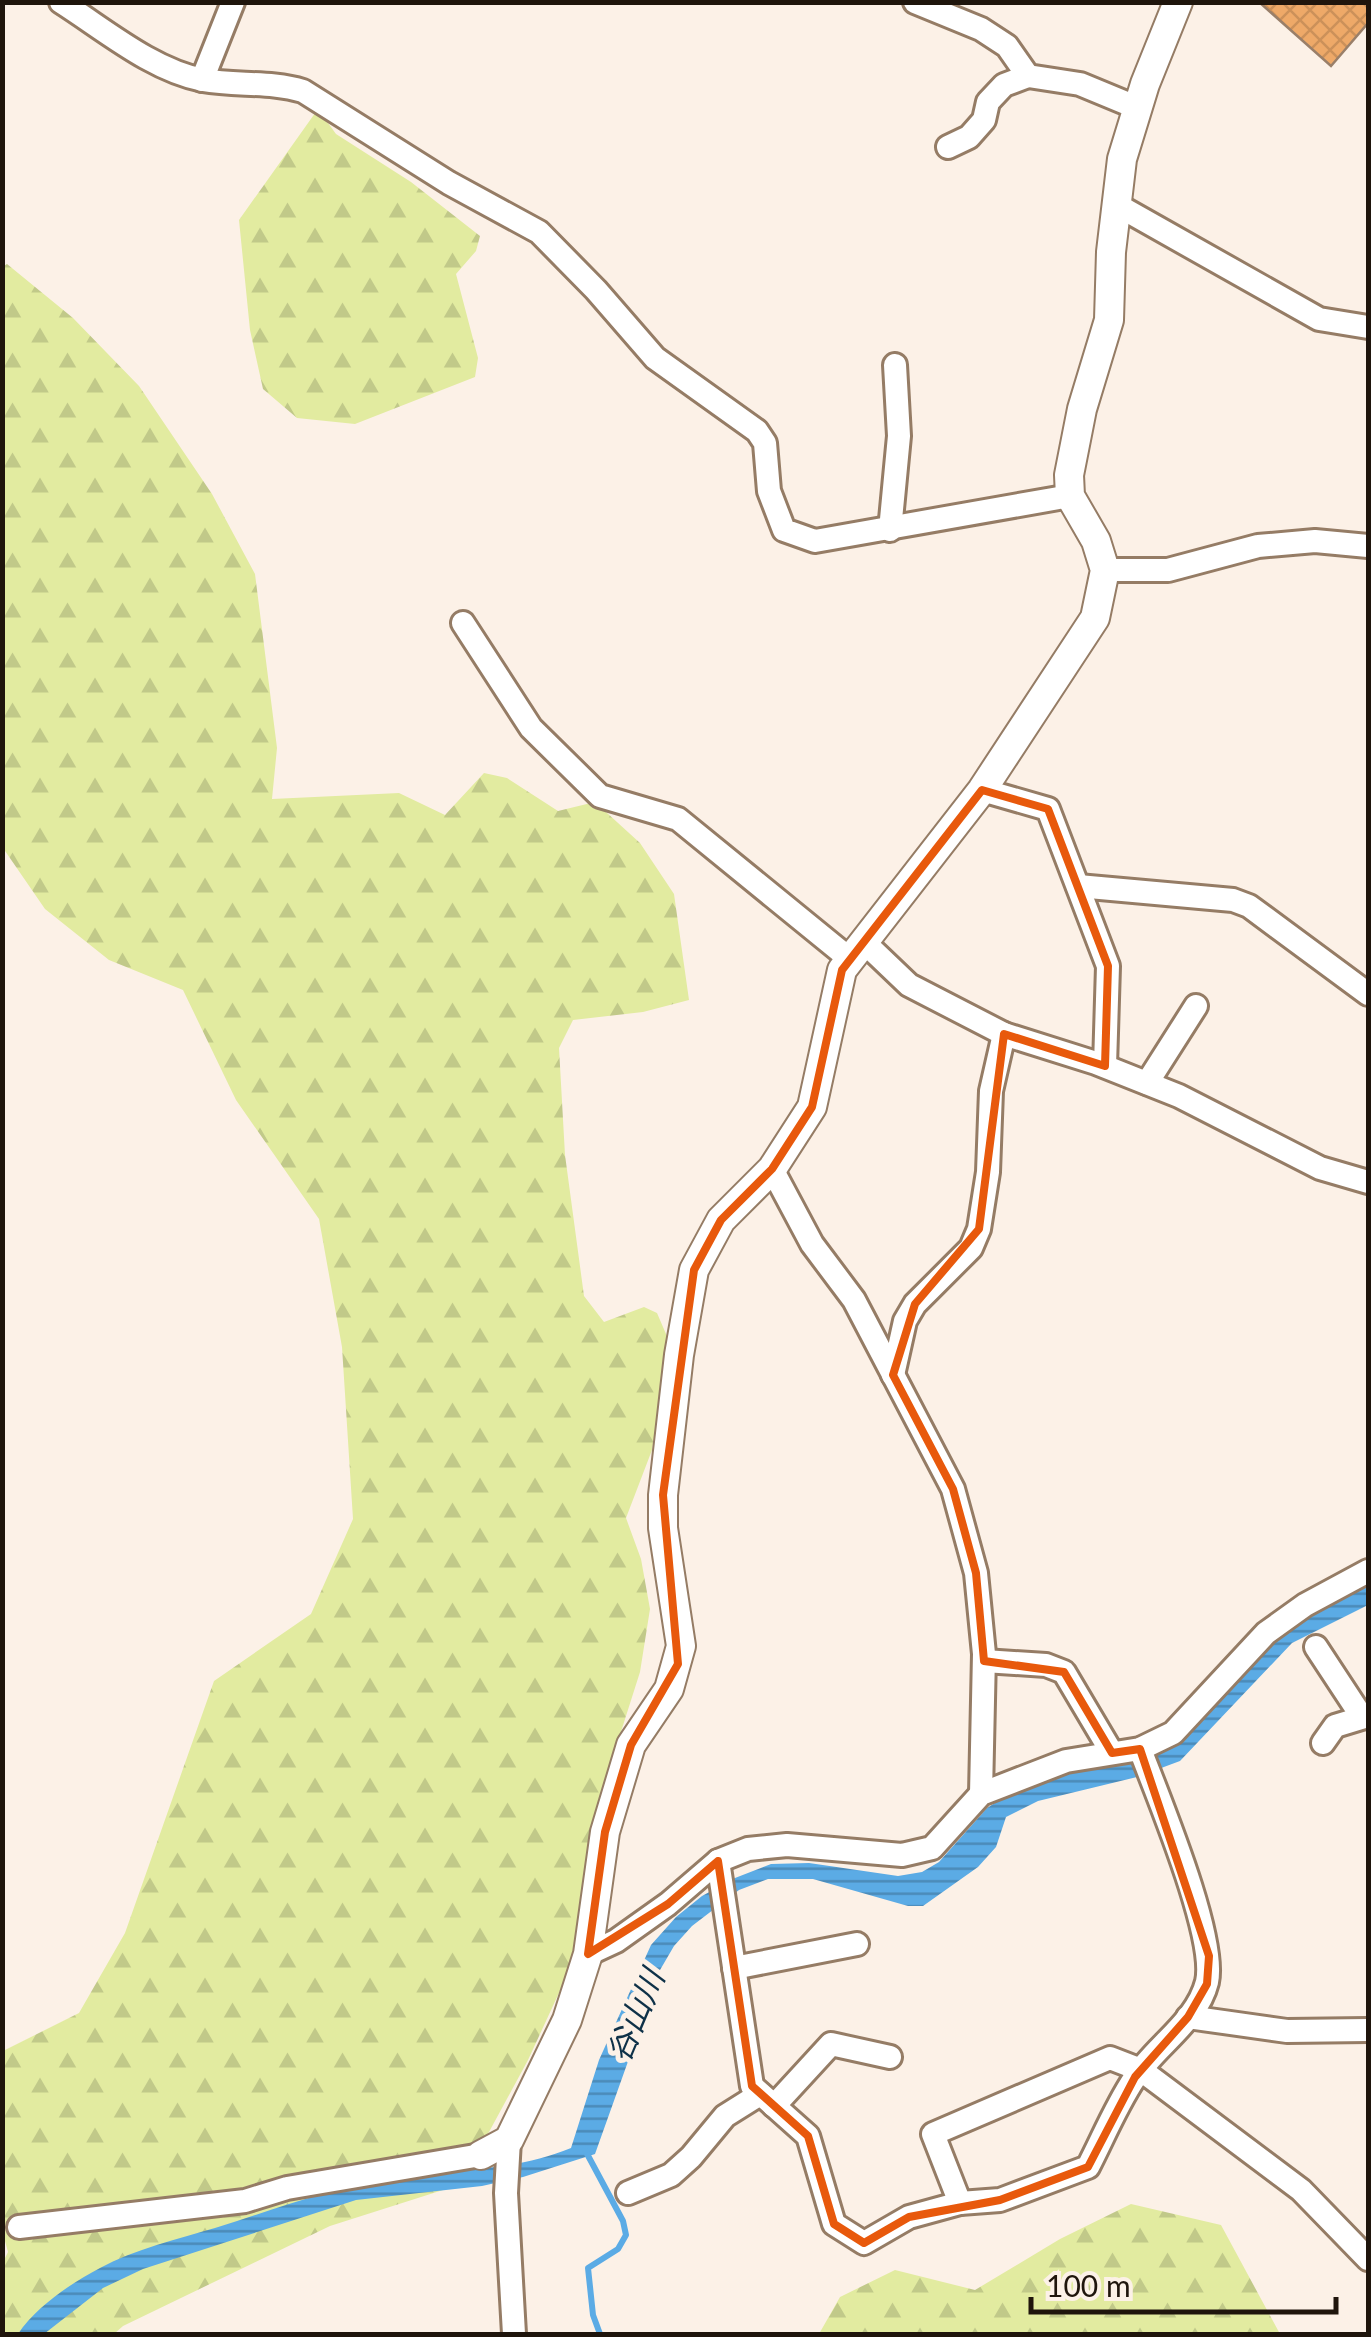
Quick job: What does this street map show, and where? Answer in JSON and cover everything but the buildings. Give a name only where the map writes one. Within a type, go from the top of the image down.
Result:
[{"type":"street","points":[[62,2],[168,70],[202,80],[303,90],[449,183],[539,232],[655,358],[757,431],[764,443],[769,491],[784,530],[814,542],[1070,496]]},
{"type":"street","points":[[202,80],[232,2]]},
{"type":"street","points":[[915,2],[981,29],[1008,46],[1028,76]]},
{"type":"street","points":[[514,2334],[506,2193],[499,2152],[567,2020],[588,1954],[605,1832],[631,1745],[669,1689],[681,1646],[663,1528],[662,1495],[678,1355],[694,1270],[721,1220],[772,1169],[812,1107],[842,970],[982,790],[1095,618],[1105,570],[1096,540],[1070,496],[1069,475],[1082,409],[1109,320],[1122,159],[1178,2]]},
{"type":"street","points":[[948,147],[969,137],[984,120],[988,102],[1004,85],[1028,76],[1080,84],[1138,108]]},
{"type":"street","points":[[1117,205],[1319,318],[1368,327]]},
{"type":"street","points":[[890,530],[898,436],[896,364]]},
{"type":"street","points":[[1105,570],[1168,570],[1277,544],[1315,541],[1368,546]]},
{"type":"street","points":[[462,623],[531,728],[600,796],[678,818],[858,952],[909,985],[1004,1034],[1147,1083],[1235,1122],[1320,1168],[1368,1182]]},
{"type":"street","points":[[982,790],[1048,809],[1108,966],[1105,1066]]},
{"type":"street","points":[[1078,886],[1233,900],[1250,906],[1368,994]]},
{"type":"street","points":[[1147,1083],[1196,1006]]},
{"type":"street","points":[[893,1374],[905,1320],[915,1304],[971,1248],[980,1230],[988,1172],[991,1091],[1004,1034]]},
{"type":"street","points":[[772,1169],[812,1244],[854,1300],[952,1489],[976,1574],[984,1661],[982,1794]]},
{"type":"street","points":[[588,1954],[616,1941],[668,1904],[718,1861],[748,1848],[787,1845],[880,1856],[917,1852],[932,1848],[982,1794],[1066,1761],[1140,1749],[1173,1732],[1266,1633],[1304,1605],[1368,1571]]},
{"type":"street","points":[[1316,1648],[1365,1716],[1335,1726],[1323,1742]]},
{"type":"street","points":[[984,1661],[1046,1665],[1064,1672],[1112,1753]]},
{"type":"street","points":[[718,1861],[752,2086],[808,2136],[834,2224],[864,2243],[909,2217],[960,2203],[1000,2200],[1088,2167],[1141,2070],[1188,2018],[1206,1984],[1209,1956],[1174,1836],[1140,1749]]},
{"type":"street","points":[[734,1968],[857,1944]]},
{"type":"street","points":[[1188,2018],[1287,2031],[1368,2030]]},
{"type":"street","points":[[628,2193],[671,2175],[724,2116],[767,2100],[831,2044],[890,2057]]},
{"type":"street","points":[[960,2203],[934,2134],[1110,2058],[1141,2070],[1301,2190],[1368,2259]]},
{"type":"street","points":[[19,2228],[246,2200],[287,2188],[499,2152]]},
{"type":"highlighted area","points":[[982,790],[1048,809],[1108,966],[1105,1066],[1004,1034],[979,1229],[915,1304],[893,1375],[953,1489],[976,1573],[984,1661],[1064,1672],[1112,1753],[1140,1749],[1209,1956],[1207,1984],[1188,2017],[1135,2077],[1088,2167],[1000,2200],[909,2217],[864,2243],[834,2224],[808,2136],[752,2086],[718,1861],[668,1904],[588,1954],[605,1832],[631,1745],[678,1664],[663,1495],[694,1270],[721,1220],[772,1169],[812,1107],[842,970]]},
{"type":"green space","points":[[318,109],[336,134],[411,182],[480,236],[476,251],[456,274],[478,358],[475,377],[355,424],[297,418],[263,389],[250,330],[239,220]]},
{"type":"green space","points":[[7,264],[73,318],[139,386],[212,494],[255,574],[277,748],[272,799],[399,793],[445,815],[484,773],[507,778],[558,811],[595,802],[640,843],[674,894],[689,1000],[643,1012],[573,1020],[559,1048],[565,1155],[584,1296],[604,1322],[644,1307],[657,1313],[669,1341],[652,1450],[626,1518],[641,1559],[650,1609],[640,1672],[619,1738],[576,1956],[528,2060],[489,2132],[443,2190],[330,2226],[123,2326],[114,2334],[3,2334],[2,2264],[8,2252],[2,2230],[3,2051],[79,2013],[125,1933],[214,1681],[311,1614],[353,1519],[342,1347],[319,1219],[236,1100],[183,990],[109,960],[45,909],[3,848],[2,267]]},
{"type":"green space","points":[[1131,2204],[1221,2225],[1280,2334],[819,2334],[840,2297],[895,2270],[975,2290],[1060,2239]]},
{"type":"water","name":"谷山川","points":[[1368,1580],[1368,1605],[1292,1643],[1180,1761],[1137,1777],[1038,1801],[1006,1817],[996,1847],[978,1867],[923,1906],[908,1906],[813,1879],[768,1879],[739,1890],[692,1926],[674,1946],[653,1982],[595,2154],[482,2186],[356,2200],[143,2269],[103,2288],[44,2334],[18,2334],[34,2314],[66,2288],[113,2261],[142,2250],[352,2186],[508,2165],[571,2148],[599,2060],[651,1945],[702,1896],[771,1864],[809,1863],[898,1876],[922,1872],[939,1862],[987,1808],[1015,1790],[1074,1770],[1126,1759],[1296,1622]]},
{"type":"waterway","points":[[585,2150],[623,2221],[626,2235],[618,2249],[588,2268],[593,2315],[600,2334]]}]
